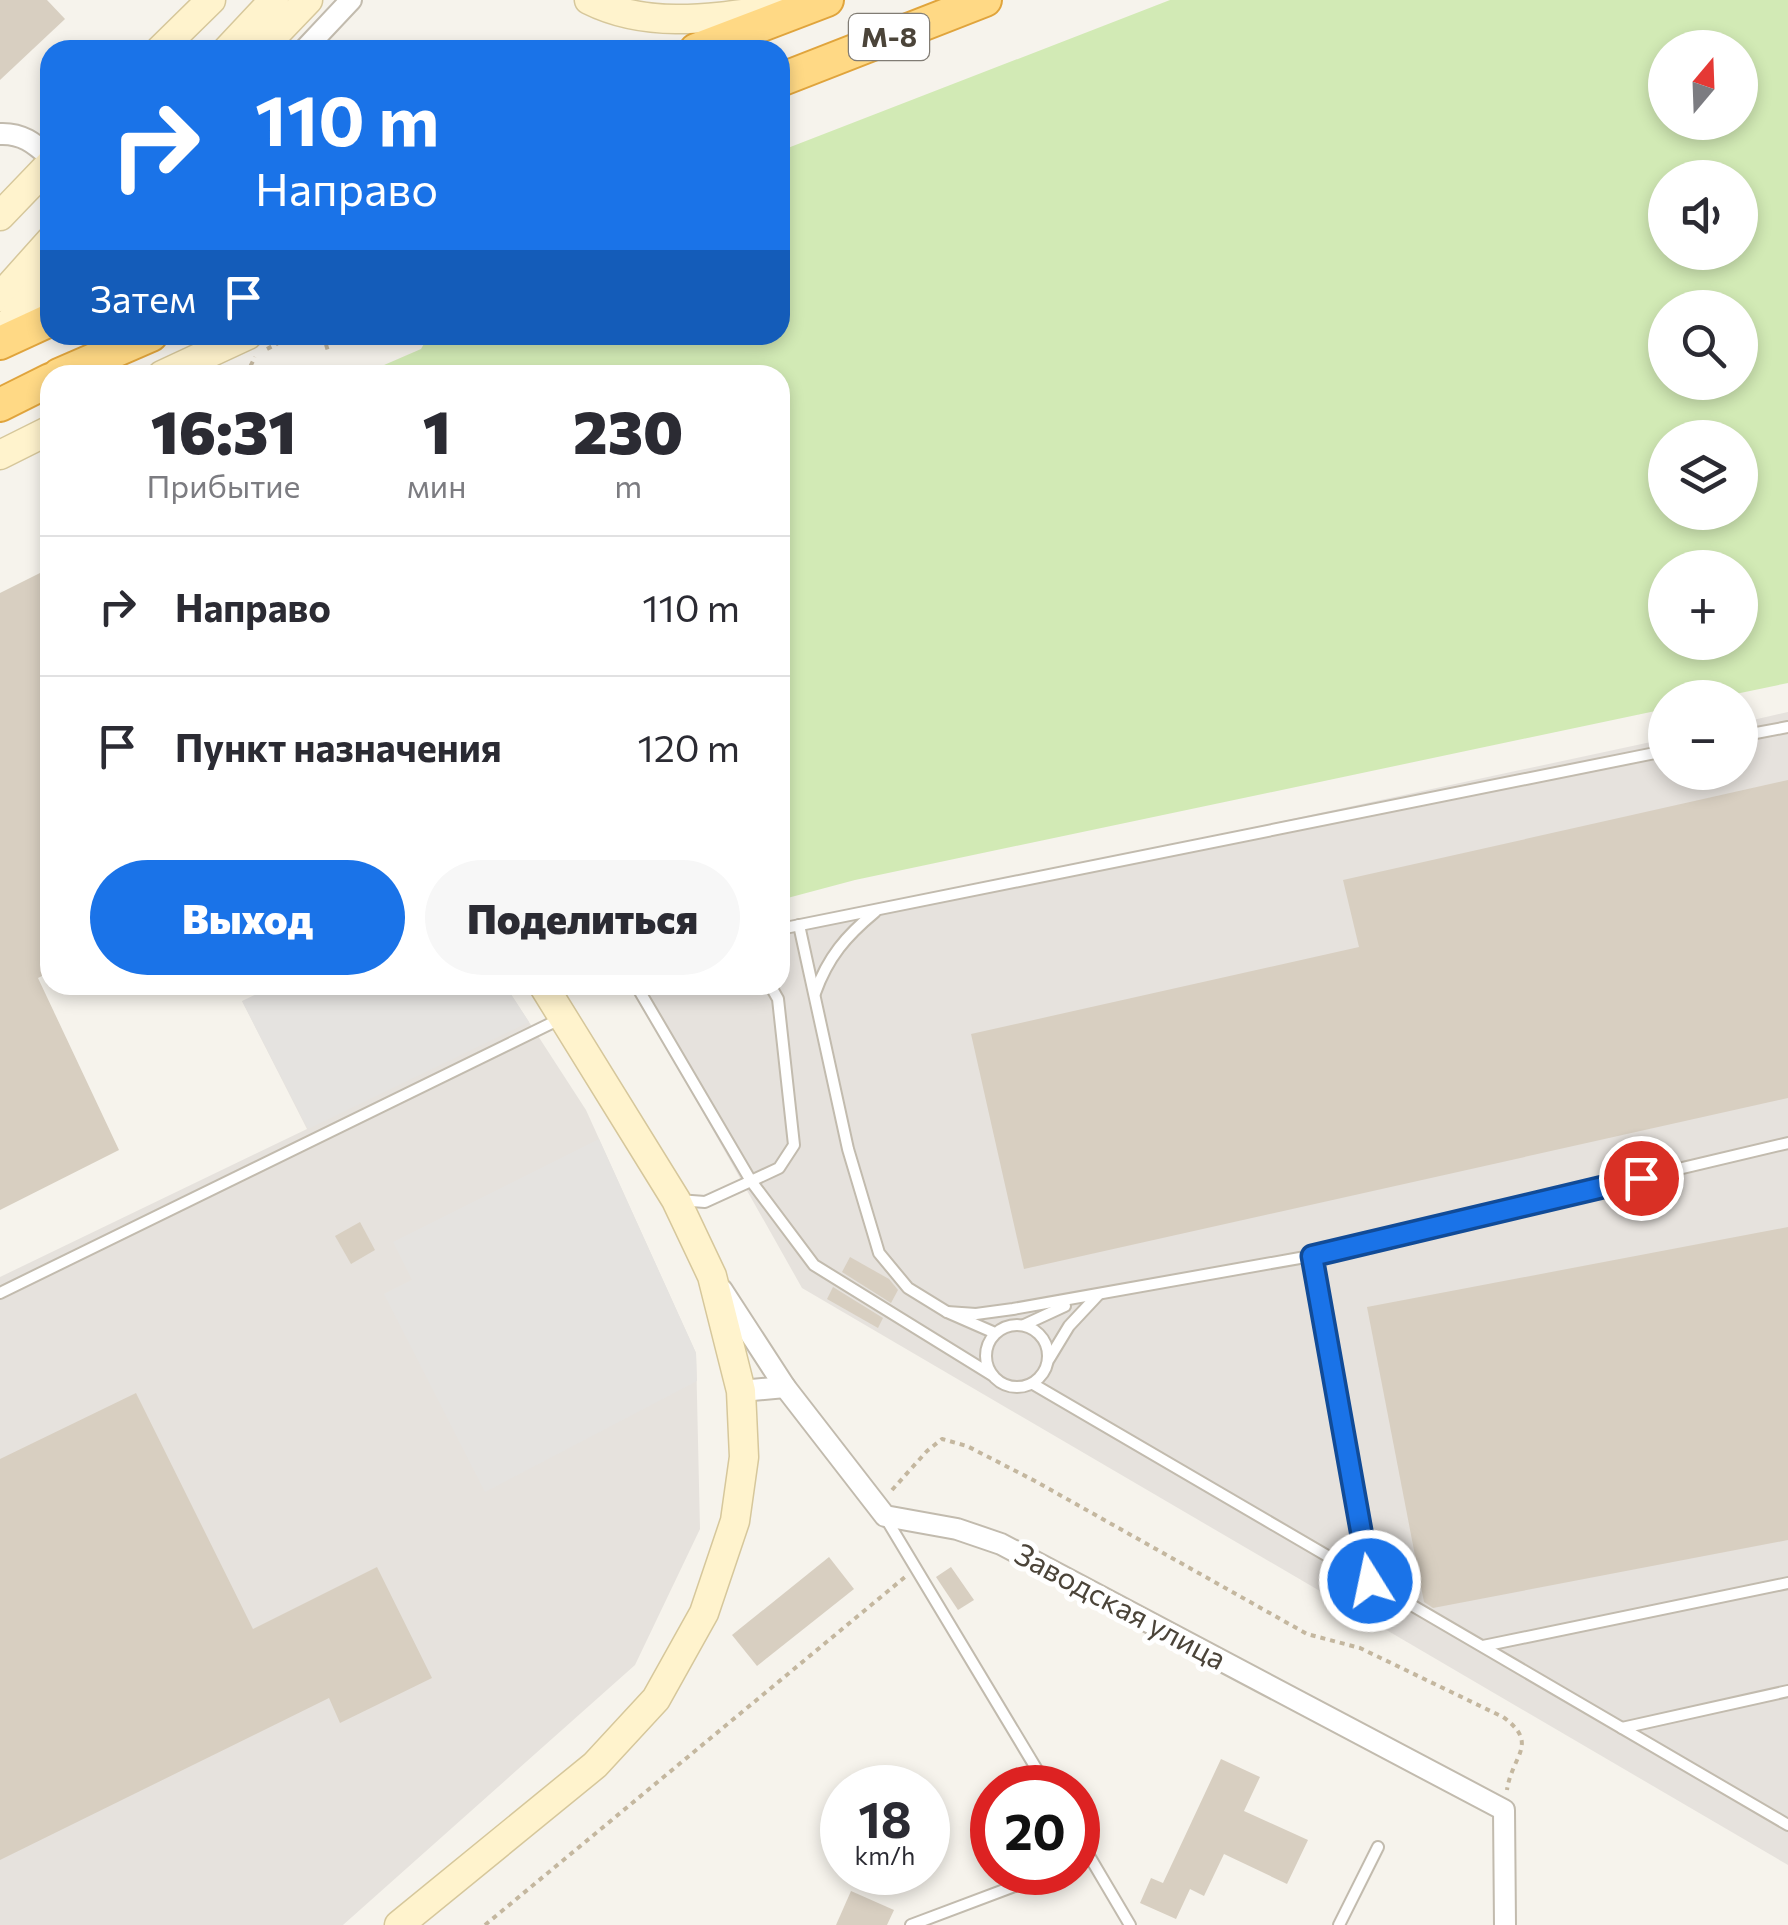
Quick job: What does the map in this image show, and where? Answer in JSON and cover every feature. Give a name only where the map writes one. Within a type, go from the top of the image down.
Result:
[{"type":"highway","name":"М-8","points":[[790,76],[985,0]]},
{"type":"highway","name":"М-8","points":[[722,40],[822,2]]},
{"type":"highway","points":[[0,343],[40,325]]},
{"type":"highway","points":[[82,365],[128,345]]},
{"type":"highway","points":[[0,405],[40,385]]},
{"type":"main road","points":[[170,40],[211,0]]},
{"type":"main road","points":[[236,40],[274,0]]},
{"type":"main road","points":[[270,40],[308,0]]},
{"type":"main road","points":[[589,0],[614,12],[682,21],[822,2]]},
{"type":"main road","points":[[0,216],[40,172]]},
{"type":"main road","points":[[0,296],[40,253]]},
{"type":"main road","points":[[0,332],[40,288]]},
{"type":"main road","points":[[184,365],[227,345]]},
{"type":"main road","points":[[218,365],[235,345]]},
{"type":"main road","points":[[0,456],[40,435]]},
{"type":"main road","points":[[398,1925],[595,1765],[656,1700],[704,1612],[735,1521],[744,1457],[740,1391],[712,1276],[676,1200],[549,995]]},
{"type":"street","points":[[313,40],[350,0]]},
{"type":"street","points":[[0,134],[15,134],[40,150]]},
{"type":"street","points":[[712,1276],[784,1387],[881,1511]]},
{"type":"street","points":[[740,1391],[784,1387]]},
{"type":"street","name":"Заводская улица","points":[[881,1511],[1002,1544],[1504,1810]]},
{"type":"street","points":[[1504,1810],[1504,1925]]},
{"type":"lane","points":[[1758,733],[1788,727]]},
{"type":"lane","points":[[790,927],[1648,755]]},
{"type":"lane","points":[[814,994],[839,944],[877,910]]},
{"type":"lane","points":[[799,925],[848,1149],[879,1253],[908,1288],[947,1312],[995,1333]]},
{"type":"lane","points":[[642,995],[739,1162],[814,1265],[1003,1385],[1018,1388],[1033,1384],[1044,1374],[1069,1326],[1099,1294]]},
{"type":"lane","points":[[676,1200],[705,1202],[752,1181],[779,1168],[794,1145],[776,995]]},
{"type":"lane","points":[[0,1293],[562,1018]]},
{"type":"lane","points":[[947,1312],[994,1312],[1312,1256],[1788,1143]]},
{"type":"lane","points":[[1312,1256],[1370,1581]]},
{"type":"lane","points":[[1024,1326],[1057,1308],[1099,1294]]},
{"type":"lane","points":[[992,1376],[986,1361],[987,1346],[995,1333],[1008,1326],[1024,1326],[1038,1332],[1049,1359]]},
{"type":"lane","points":[[1033,1384],[1788,1826]]},
{"type":"lane","points":[[881,1511],[1034,1765]]},
{"type":"lane","points":[[1482,1646],[1788,1583]]},
{"type":"lane","points":[[1621,1728],[1788,1691]]},
{"type":"lane","points":[[1339,1925],[1378,1847]]},
{"type":"lane","points":[[1100,1875],[1128,1924]]},
{"type":"lane","points":[[911,1925],[991,1895]]},
{"type":"path","points":[[326,345],[329,354]]},
{"type":"path","points":[[881,1511],[926,1450],[942,1439],[968,1446],[1307,1634],[1360,1648],[1503,1717],[1520,1729],[1524,1741],[1508,1782],[1504,1810]]},
{"type":"path","points":[[486,1925],[916,1568]]},
{"type":"shaded area","points":[[1788,712],[1788,1865],[802,1288],[637,995],[790,995],[790,927],[1648,743],[1648,790],[1758,790],[1758,719]]},
{"type":"shaded area","points":[[254,995],[511,995],[529,1022],[308,1129],[242,1001]]},
{"type":"shaded area","points":[[341,995],[511,995],[586,1110],[696,1353],[700,1529],[635,1665],[343,1925],[0,1925],[0,1277],[307,1129],[242,1001]]},
{"type":"shaded area","points":[[599,1139],[696,1353],[697,1381],[485,1492],[384,1294],[412,1280],[393,1242]]},
{"type":"green space","points":[[1170,0],[1788,0],[1788,683],[1758,689],[1758,680],[1648,680],[1648,713],[855,880],[790,897],[790,365],[384,365],[423,345],[790,345],[790,147]]},
{"type":"building","points":[[0,0],[47,0],[65,19],[0,80]]},
{"type":"building","points":[[40,573],[40,995],[46,995],[119,1150],[0,1210],[0,593]]},
{"type":"building","points":[[1788,780],[1788,1098],[1024,1269],[971,1034],[1359,947],[1343,880],[1744,790],[1758,790],[1758,787]]},
{"type":"building","points":[[360,1222],[375,1250],[351,1264],[335,1236]]},
{"type":"building","points":[[1788,1227],[1788,1540],[1433,1608],[1424,1602],[1367,1307]]},
{"type":"building","points":[[850,1257],[889,1279],[898,1290],[891,1303],[842,1272]]},
{"type":"building","points":[[833,1287],[883,1318],[878,1328],[827,1299]]},
{"type":"building","points":[[136,1393],[253,1629],[377,1567],[432,1678],[340,1723],[329,1698],[0,1860],[0,1459]]},
{"type":"building","points":[[829,1557],[854,1589],[757,1666],[732,1635]]},
{"type":"building","points":[[951,1567],[974,1600],[958,1610],[936,1577]]},
{"type":"building","points":[[1221,1759],[1260,1777],[1244,1811],[1308,1840],[1287,1884],[1224,1854],[1204,1896],[1190,1889],[1176,1919],[1140,1903],[1151,1878],[1163,1883]]},
{"type":"building","points":[[849,1895],[860,1895],[894,1910],[887,1925],[836,1925]]},
{"type":"route","points":[[1370,1581],[1312,1256],[1641,1178]]}]
